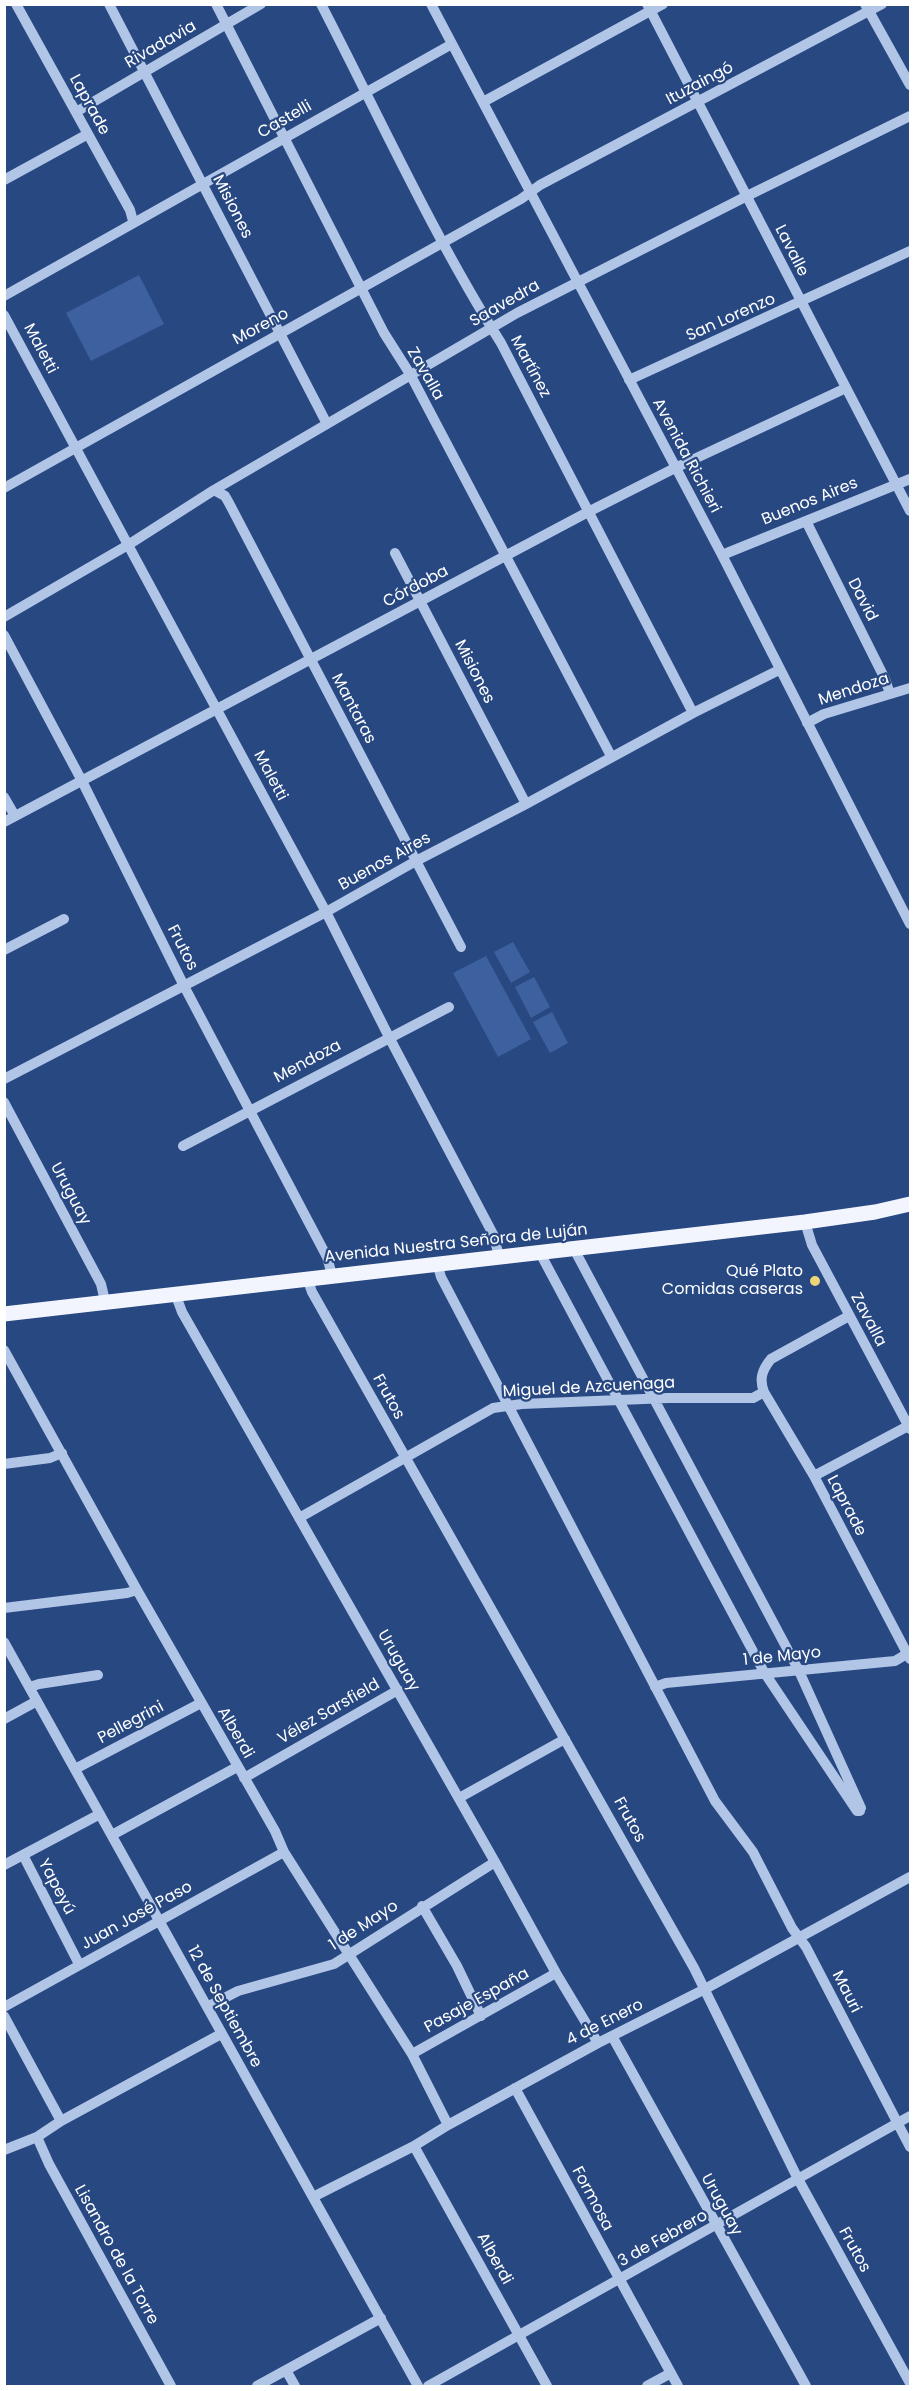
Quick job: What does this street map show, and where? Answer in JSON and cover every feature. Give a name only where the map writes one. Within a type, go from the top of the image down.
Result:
[{"type":"main road","name":"Avenida Nuestra Señora de Luján","points":[[4,1314],[806,1222],[875,1212],[910,1204]]},
{"type":"main road","points":[[875,1212],[910,1211]]},
{"type":"street","name":"Laprade","points":[[16,4],[130,210],[133,221]]},
{"type":"street","name":"Misiones","points":[[109,4],[327,424]]},
{"type":"street","name":"Zavalla","points":[[216,4],[384,333],[410,374],[611,756]]},
{"type":"street","name":"Rivadavia","points":[[76,112],[261,4]]},
{"type":"street","name":"Martínez","points":[[321,4],[444,243],[492,329],[693,713]]},
{"type":"street","name":"Avenida Richieri","points":[[431,4],[722,555],[910,924]]},
{"type":"street","points":[[483,102],[649,8],[663,4]]},
{"type":"street","name":"Ituzaingó","points":[[531,191],[867,8],[882,4]]},
{"type":"street","name":"Lavalle","points":[[649,8],[910,511]]},
{"type":"street","points":[[867,8],[910,85]]},
{"type":"street","name":"Castelli","points":[[4,296],[133,221],[452,44]]},
{"type":"street","name":"Saavedra","points":[[4,617],[128,545],[214,490],[410,374],[577,281],[910,116]]},
{"type":"street","points":[[4,180],[88,134]]},
{"type":"street","name":"Moreno","points":[[4,488],[444,243],[531,191]]},
{"type":"street","name":"San Lorenzo","points":[[629,380],[910,251]]},
{"type":"street","name":"Maletti","points":[[4,315],[326,912],[389,1037],[495,1236],[499,1257]]},
{"type":"street","name":"Córdoba","points":[[10,819],[588,512],[675,468],[846,388]]},
{"type":"street","name":"Buenos Aires","points":[[722,555],[910,479]]},
{"type":"street","name":"Mantaras","points":[[214,490],[225,496],[229,503],[461,947]]},
{"type":"street","name":"David","points":[[806,521],[885,679],[890,694]]},
{"type":"street","name":"Misiones","points":[[395,553],[526,804]]},
{"type":"street","name":"Frutos","points":[[4,635],[82,782],[184,986],[327,1257],[332,1275]]},
{"type":"street","name":"Buenos Aires","points":[[4,1078],[326,912],[611,756],[779,670]]},
{"type":"street","name":"Mendoza","points":[[807,723],[824,714],[910,688]]},
{"type":"street","points":[[4,797],[10,819]]},
{"type":"street","points":[[4,950],[64,919]]},
{"type":"street","name":"Mendoza","points":[[183,1146],[449,1007]]},
{"type":"street","name":"Uruguay","points":[[4,1102],[101,1284],[105,1301]]},
{"type":"street","name":"Zavalla","points":[[806,1222],[812,1245],[910,1427]]},
{"type":"street","points":[[540,1253],[764,1672],[856,1811],[860,1811],[861,1808],[800,1671],[574,1249]]},
{"type":"street","name":"Mauri","points":[[437,1263],[441,1277],[507,1405],[715,1801],[753,1852],[798,1937],[806,1947],[910,2147]]},
{"type":"street","name":"Frutos","points":[[307,1278],[312,1292],[705,1989],[798,2179],[910,2383]]},
{"type":"street","name":"Uruguay","points":[[175,1293],[182,1312],[398,1690],[556,1973],[598,2043]]},
{"type":"street","points":[[764,1392],[761,1382],[765,1366],[771,1359],[849,1316]]},
{"type":"street","name":"Alberdi","points":[[4,1350],[237,1767],[276,1831],[284,1852],[412,2054],[448,2125]]},
{"type":"street","name":"Laprade","points":[[764,1392],[814,1476],[909,1655]]},
{"type":"street","name":"Miguel de Azcuenaga","points":[[299,1518],[493,1407],[618,1400],[753,1398],[764,1392]]},
{"type":"street","points":[[814,1476],[910,1427]]},
{"type":"street","points":[[4,1464],[50,1458],[62,1453]]},
{"type":"street","points":[[4,1608],[137,1590]]},
{"type":"street","name":"12 de Septiembre","points":[[4,1642],[418,2386]]},
{"type":"street","name":"1 de Mayo","points":[[655,1687],[666,1683],[895,1660],[909,1655]]},
{"type":"street","points":[[30,1688],[39,1684],[98,1676]]},
{"type":"street","name":"Vélez Sarsfield","points":[[244,1778],[398,1690]]},
{"type":"street","points":[[4,1719],[37,1701]]},
{"type":"street","name":"Pellegrini","points":[[75,1769],[201,1703]]},
{"type":"street","points":[[459,1798],[565,1739]]},
{"type":"street","points":[[112,1835],[237,1767]]},
{"type":"street","points":[[4,1865],[100,1814]]},
{"type":"street","name":"Juan José Paso","points":[[4,2007],[284,1852]]},
{"type":"street","name":"Yapeyú","points":[[22,1856],[80,1964]]},
{"type":"street","name":"1 de Mayo","points":[[207,2007],[238,1991],[327,1967],[495,1862]]},
{"type":"street","name":"4 de Enero","points":[[313,2197],[414,2146],[515,2088],[705,1989],[798,1937],[909,1882]]},
{"type":"street","points":[[422,1906],[457,1966],[481,2016]]},
{"type":"street","name":"Pasaje España","points":[[412,2054],[556,1973]]},
{"type":"street","points":[[4,2016],[61,2121]]},
{"type":"street","points":[[4,2150],[37,2137],[61,2121],[221,2034]]},
{"type":"street","name":"Uruguay","points":[[612,2036],[806,2386]]},
{"type":"street","name":"Formosa","points":[[515,2088],[678,2386]]},
{"type":"street","name":"3 de Febrero","points":[[428,2386],[716,2227],[910,2116]]},
{"type":"street","name":"Lisandro de la Torre","points":[[37,2137],[49,2164],[171,2386]]},
{"type":"street","name":"Alberdi","points":[[414,2146],[548,2386]]},
{"type":"street","points":[[257,2386],[287,2372],[381,2318]]},
{"type":"street","points":[[287,2372],[295,2386]]},
{"type":"street","points":[[647,2386],[671,2373]]},
{"type":"shaded area","points":[[139,275],[164,324],[91,361],[66,313]]},
{"type":"shaded area","points":[[513,942],[530,972],[511,983],[494,952]]},
{"type":"shaded area","points":[[486,956],[531,1039],[498,1057],[453,973]]},
{"type":"shaded area","points":[[534,977],[550,1007],[531,1018],[515,987]]},
{"type":"shaded area","points":[[552,1012],[568,1043],[550,1053],[533,1022]]},
{"type":"place","name":"Qué Plato Comidas caseras","points":[[815,1281]]}]
